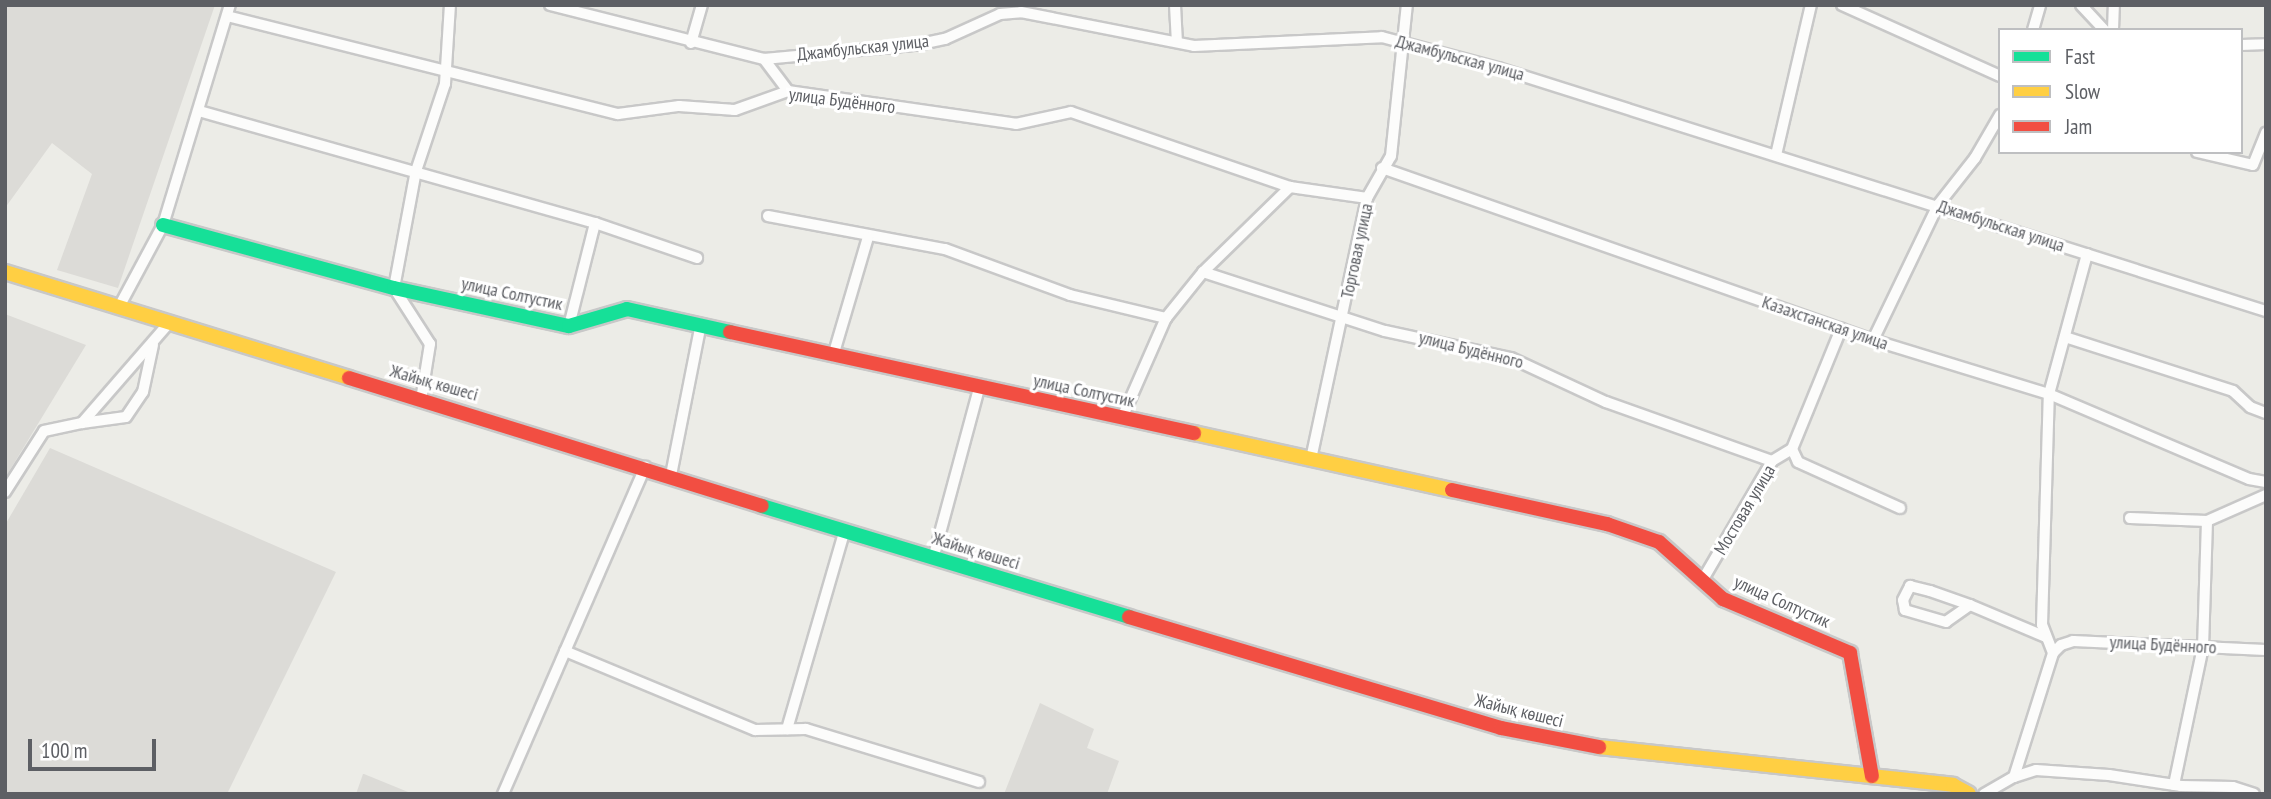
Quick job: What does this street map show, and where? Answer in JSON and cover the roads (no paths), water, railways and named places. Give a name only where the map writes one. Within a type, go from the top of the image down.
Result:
[{"type":"street","points":[[421,400],[430,344],[394,288],[416,171],[446,74],[450,5]]},
{"type":"street","name":"Джамбульская улица","points":[[550,5],[691,43],[764,59],[925,43],[1000,14],[1021,12],[1194,46],[1301,38],[1405,41],[1938,205],[2266,311]]},
{"type":"street","points":[[691,43],[702,5]]},
{"type":"street","points":[[1175,5],[1177,41]]},
{"type":"street","name":"Торговая улица","points":[[1311,459],[1367,198],[1391,156],[1407,5]]},
{"type":"street","points":[[1776,155],[1811,5]]},
{"type":"street","points":[[1842,5],[1998,75]]},
{"type":"street","points":[[2034,28],[2040,5]]},
{"type":"street","points":[[2081,5],[2103,28]]},
{"type":"street","points":[[2113,28],[2114,5]]},
{"type":"street","points":[[119,307],[163,225],[228,10]]},
{"type":"street","name":"улица Будённого","points":[[228,10],[446,74],[628,115],[679,106],[735,110],[788,91],[1016,124],[1071,112],[1290,187],[1367,198]]},
{"type":"street","points":[[2243,45],[2266,44]]},
{"type":"street","points":[[764,59],[788,91]]},
{"type":"street","points":[[198,111],[595,223],[697,258]]},
{"type":"street","points":[[1872,340],[1938,205],[1975,158],[1998,118]]},
{"type":"street","points":[[2222,156],[2253,165],[2266,132]]},
{"type":"street","name":"Казахстанская улица","points":[[1382,168],[1872,340],[2049,394],[2249,479],[2266,482]]},
{"type":"street","points":[[1122,418],[1166,318],[1203,272],[1290,187]]},
{"type":"street","points":[[768,216],[945,250],[1070,295],[1166,318]]},
{"type":"street","points":[[569,326],[595,223]]},
{"type":"street","name":"улица Солтустик","points":[[163,225],[394,288],[569,326],[627,309],[1607,523],[1659,542],[1723,598],[1850,653],[1872,776]]},
{"type":"street","points":[[833,356],[867,237]]},
{"type":"street","points":[[2014,777],[2053,653],[2042,625],[2049,394],[2087,254]]},
{"type":"street","name":"Жайық көшесі","points":[[5,272],[168,324],[671,475],[933,559],[1548,739],[1952,785],[1969,794]]},
{"type":"street","name":"улица Будённого","points":[[1203,272],[1343,319],[1511,358],[1606,402],[1772,461]]},
{"type":"street","points":[[82,423],[168,324]]},
{"type":"street","points":[[671,475],[701,324]]},
{"type":"street","name":"Мостовая улица","points":[[1702,581],[1772,461],[1792,449],[1841,329]]},
{"type":"street","points":[[2065,337],[2233,391],[2250,407],[2266,413]]},
{"type":"street","points":[[5,492],[44,431],[126,418],[143,392],[154,341]]},
{"type":"street","points":[[933,559],[979,388]]},
{"type":"street","points":[[1792,449],[1797,462],[1900,508]]},
{"type":"street","points":[[503,794],[645,467]]},
{"type":"street","points":[[2130,518],[2207,521],[2266,495]]},
{"type":"street","points":[[2180,788],[2203,647],[2207,521]]},
{"type":"street","points":[[787,729],[845,530]]},
{"type":"street","points":[[1970,605],[1946,622],[1905,610],[1903,600],[1910,586],[1970,605],[2046,636]]},
{"type":"street","name":"улица Будённого","points":[[2053,653],[2061,645],[2073,641],[2266,650]]},
{"type":"street","points":[[565,651],[755,730],[806,729],[979,782]]},
{"type":"street","points":[[1984,794],[2014,777],[2036,770],[2180,788],[2233,787],[2254,794]]}]
